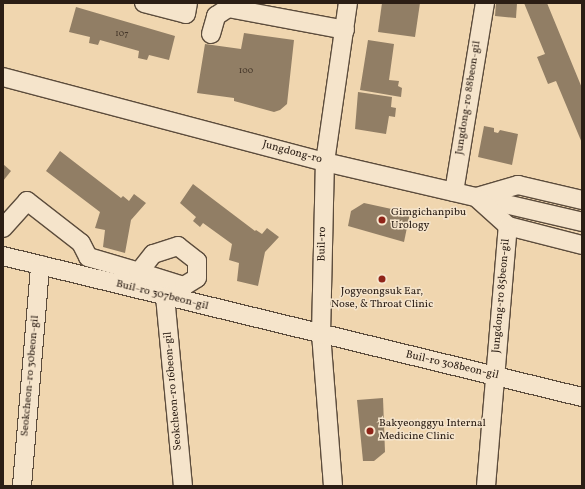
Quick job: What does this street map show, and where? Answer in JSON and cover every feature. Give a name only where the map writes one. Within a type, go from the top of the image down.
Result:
[{"type":"street","points":[[147,3],[186,14],[188,3]]},
{"type":"street","name":"Buil-ro","points":[[333,486],[321,335],[325,162],[348,3]]},
{"type":"street","name":"Jungdong-ro 88beon-gil","points":[[454,192],[485,3]]},
{"type":"street","points":[[212,34],[216,16],[222,10],[228,8],[257,8],[345,30]]},
{"type":"street","name":"Jungdong-ro","points":[[3,77],[325,162],[582,222]]},
{"type":"street","points":[[476,197],[518,184],[582,200]]},
{"type":"street","points":[[476,197],[508,226],[582,245]]},
{"type":"street","points":[[5,235],[27,202],[81,242],[88,257],[139,272]]},
{"type":"street","name":"Jungdong-ro 85beon-gil","points":[[486,486],[494,376],[508,226]]},
{"type":"street","name":"Buil-ro 307beon-gil","points":[[3,256],[321,335]]},
{"type":"street","name":"Seokcheon-ro 30beon-gil","points":[[22,486],[40,265]]},
{"type":"street","name":"Seokcheon-ro 16beon-gil","points":[[165,296],[183,486]]},
{"type":"street","name":"Buil-ro 308beon-gil","points":[[321,335],[582,397]]},
{"type":"building","points":[[382,3],[420,3],[415,37],[378,32]]},
{"type":"building","points":[[496,3],[517,3],[516,18],[495,16]]},
{"type":"building","points":[[524,3],[547,3],[582,88],[582,143],[556,81],[548,84],[537,57],[545,54]]},
{"type":"building","points":[[76,7],[175,36],[169,60],[149,55],[147,60],[138,58],[139,51],[100,40],[98,45],[89,43],[90,37],[69,32]]},
{"type":"building","points":[[244,33],[294,40],[287,104],[280,110],[274,112],[234,101],[234,98],[197,93],[205,44],[241,49]]},
{"type":"building","points":[[368,40],[394,44],[389,80],[399,81],[398,86],[402,88],[401,97],[360,90]]},
{"type":"building","points":[[358,92],[392,97],[391,107],[396,108],[395,117],[389,116],[386,134],[355,129]]},
{"type":"building","points":[[484,126],[494,128],[494,132],[498,133],[500,130],[518,134],[512,165],[478,157]]},
{"type":"building","points":[[60,151],[121,198],[123,196],[129,201],[134,194],[146,203],[131,220],[125,253],[103,247],[105,230],[95,228],[100,212],[46,171]]},
{"type":"building","points":[[3,164],[11,171],[3,181]]},
{"type":"building","points":[[193,184],[255,231],[256,230],[262,234],[267,228],[279,237],[265,252],[258,286],[237,281],[239,263],[229,260],[232,244],[203,223],[200,227],[193,221],[196,217],[180,203]]},
{"type":"building","points":[[364,203],[410,213],[404,242],[348,226],[351,211]]},
{"type":"building","points":[[383,398],[385,452],[374,461],[363,461],[357,400]]},
{"type":"place","name":"Gimgichanpibu Urology","points":[[382,220]]},
{"type":"place","name":"Jogyeongsuk Ear, Nose, & Throat Clinic","points":[[382,279]]},
{"type":"place","name":"Bakyeonggyu Internal Medicine Clinic","points":[[370,431]]}]
